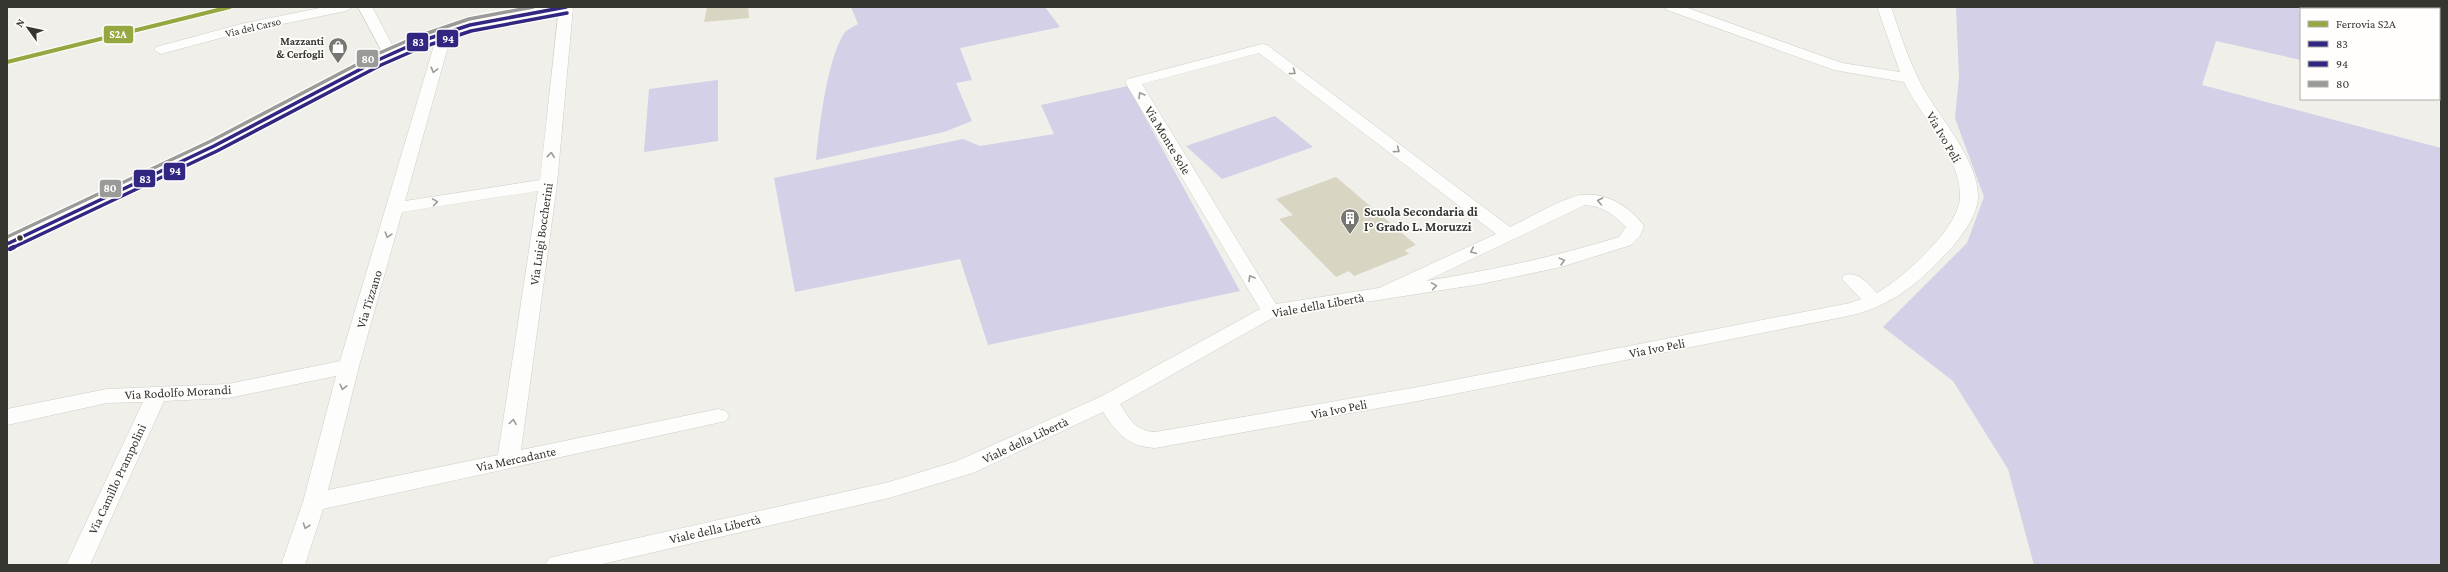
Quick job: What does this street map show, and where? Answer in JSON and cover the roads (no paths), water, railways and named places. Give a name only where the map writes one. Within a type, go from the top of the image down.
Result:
[{"type":"main road","points":[[7,244],[214,146],[390,54],[445,32],[515,15],[566,7]]},
{"type":"street","name":"Via del Carso","points":[[161,50],[241,28],[346,7]]},
{"type":"street","points":[[365,7],[390,54]]},
{"type":"street","name":"Via Luigi Boccherini","points":[[508,461],[548,184],[566,7]]},
{"type":"street","points":[[1672,7],[1839,68],[1910,78]]},
{"type":"street","name":"Via Ivo Peli","points":[[1107,402],[1128,433],[1141,440],[1155,440],[1306,416],[1550,369],[1854,309],[1874,301],[1906,281],[1934,256],[1958,225],[1969,197],[1963,169],[1910,78],[1884,7]]},
{"type":"street","name":"Via Tizzano","points":[[293,565],[314,502],[349,366],[396,208],[445,32]]},
{"type":"street","name":"Via Monte Sole","points":[[1271,311],[1133,82],[1262,48],[1508,234]]},
{"type":"street","points":[[396,208],[548,184]]},
{"type":"street","name":"Viale della Libertà","points":[[557,565],[897,488],[965,467],[1107,402],[1271,311],[1481,278],[1561,262],[1625,241],[1631,236],[1635,226],[1612,204],[1597,200],[1582,200],[1508,234]]},
{"type":"street","points":[[1382,294],[1508,234]]},
{"type":"street","points":[[1851,280],[1874,301]]},
{"type":"street","name":"Via Rodolfo Morandi","points":[[7,417],[107,396],[228,391],[349,366]]},
{"type":"street","name":"Via Camillo Prampolini","points":[[78,565],[157,394]]},
{"type":"street","name":"Via Mercadante","points":[[314,502],[718,416]]},
{"type":"rail line","name":"S2A","points":[[7,62],[230,7]]},
{"type":"place","name":"Mazzanti & Cerfogli","points":[[338,64]]},
{"type":"place","name":"Scuola Secondaria di I° Grado L. Moruzzi","points":[[1350,235]]}]
